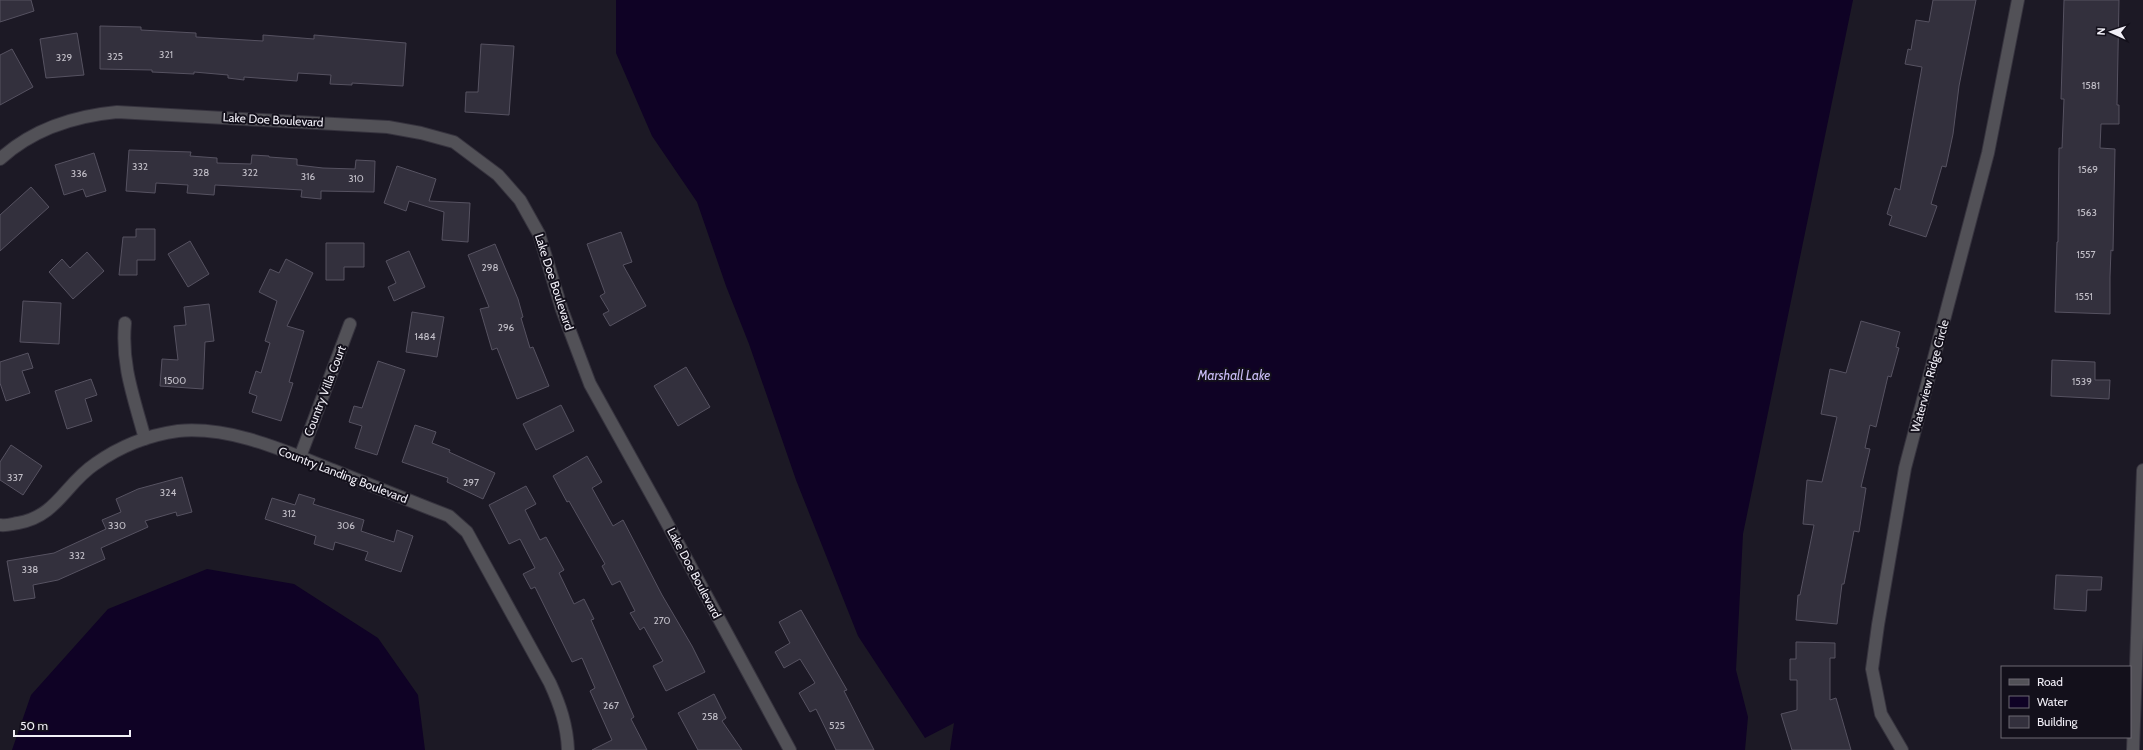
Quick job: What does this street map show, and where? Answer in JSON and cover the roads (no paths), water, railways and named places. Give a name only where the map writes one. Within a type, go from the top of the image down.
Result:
[{"type":"street","name":"Waterview Ridge Circle","points":[[1902,750],[1881,714],[1872,669],[1878,625],[1905,468],[1986,161],[2018,0]]},
{"type":"street","name":"Lake Doe Boulevard","points":[[0,159],[32,135],[62,122],[90,115],[117,112],[388,127],[454,142],[476,158],[498,175],[520,200],[539,234],[562,310],[590,384],[790,750]]},
{"type":"street","points":[[125,323],[123,346],[126,373],[145,439]]},
{"type":"street","name":"Country Villa Court","points":[[300,457],[350,324]]},
{"type":"street","name":"Country Landing Boulevard","points":[[0,525],[25,522],[40,517],[54,506],[93,465],[118,449],[145,439],[179,431],[212,432],[234,436],[300,457],[449,516],[467,532],[550,683],[561,709],[566,727],[568,750]]},
{"type":"street","points":[[2133,750],[2143,470]]},
{"type":"water","name":"Marshall Lake","points":[[616,0],[1853,0],[1743,534],[1736,670],[1748,717],[1745,750],[950,750],[954,723],[925,738],[858,636],[796,480],[749,344],[726,286],[697,202],[652,136],[616,53]]},
{"type":"water","points":[[207,569],[294,584],[378,638],[418,695],[425,750],[12,750],[31,695],[108,609]]}]
